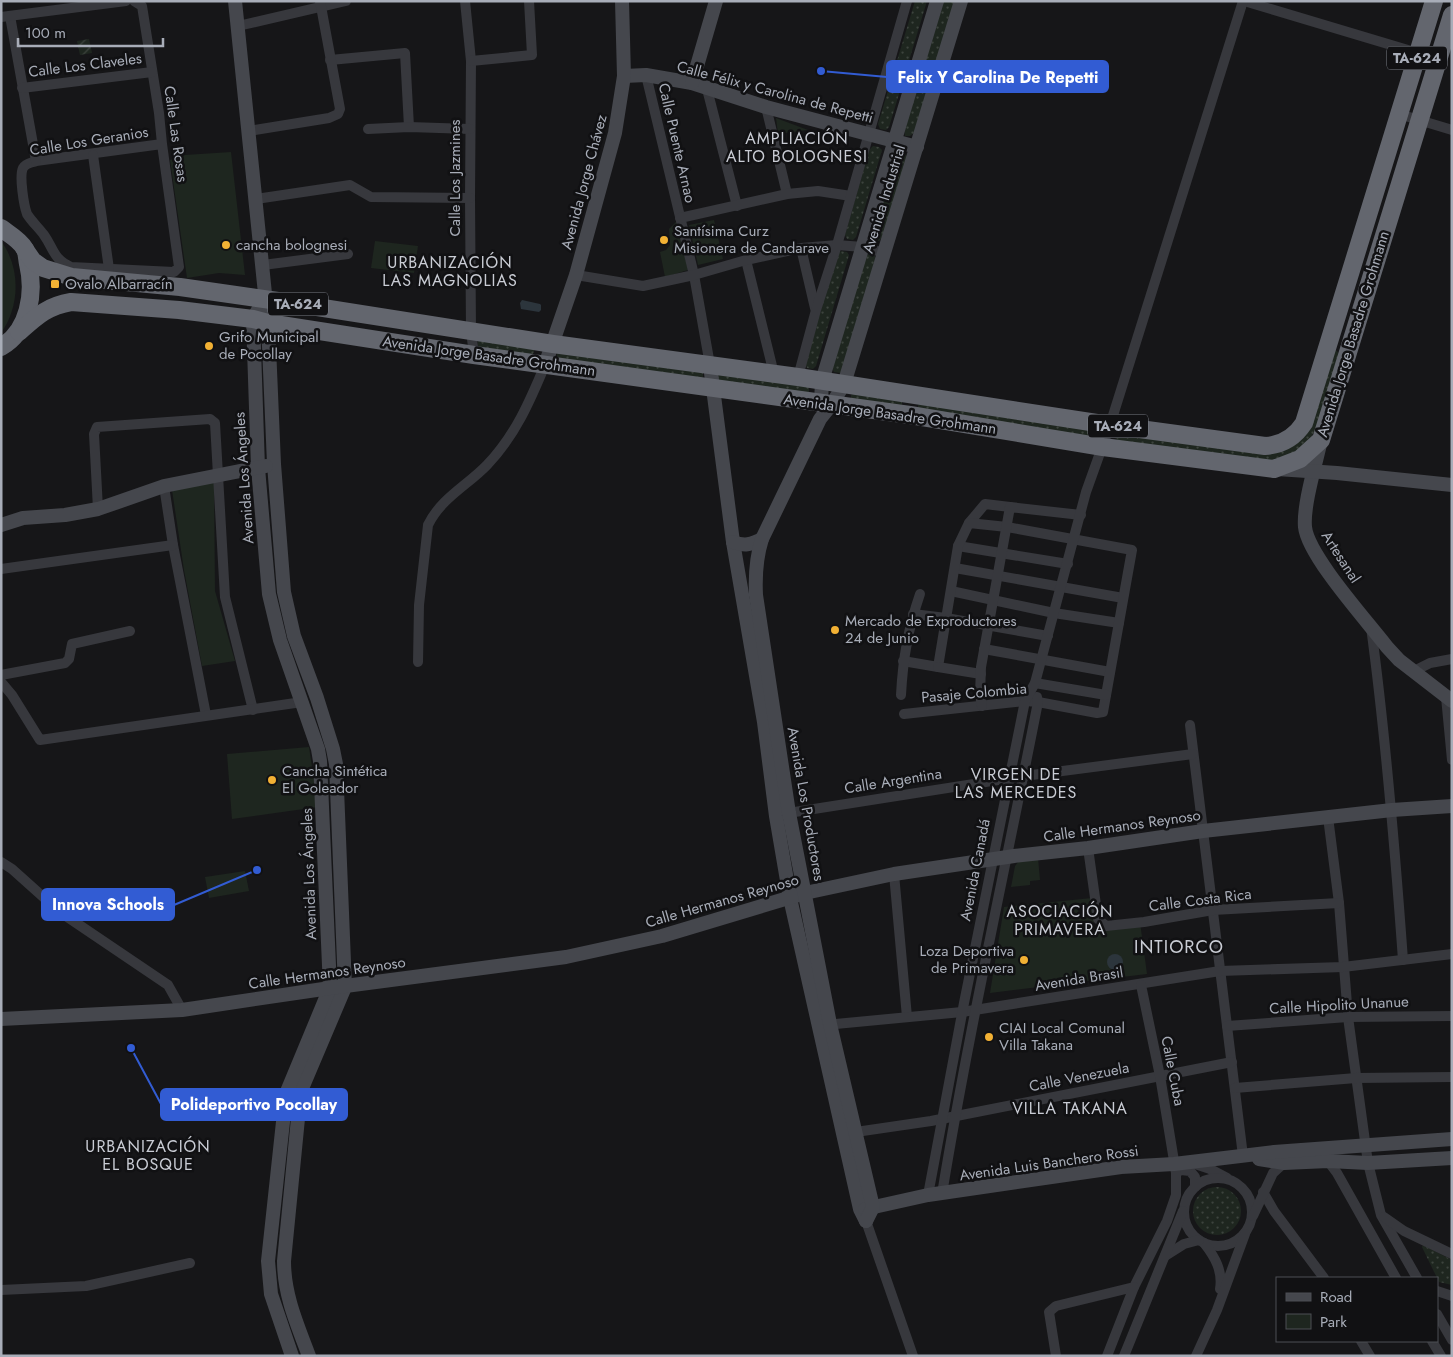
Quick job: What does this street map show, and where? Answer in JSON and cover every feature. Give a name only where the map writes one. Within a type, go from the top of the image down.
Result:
[{"type":"highway","name":"Avenida Jorge Basadre Grohmann","points":[[1,228],[16,239],[33,261],[43,268],[72,277],[177,280],[265,299],[553,344],[798,377],[1110,425],[1266,446],[1281,443],[1294,435],[1304,423],[1434,1]]},
{"type":"highway","name":"Avenida Jorge Basadre Grohmann","points":[[8,343],[42,312],[71,302],[179,310],[474,355],[910,415],[1103,446],[1274,469],[1300,459],[1321,440],[1452,15]]},
{"type":"highway","points":[[8,343],[31,298],[30,270],[24,248]]},
{"type":"highway","points":[[177,280],[179,310]]},
{"type":"highway","points":[[1328,345],[1348,351]]},
{"type":"highway","points":[[910,415],[914,396]]},
{"type":"street","points":[[36,161],[22,88],[5,17],[126,1]]},
{"type":"street","name":"Calle Las Rosas","points":[[134,1],[142,6],[179,265],[177,280]]},
{"type":"street","name":"Avenida Los Ángeles","points":[[235,1],[265,299],[260,321],[258,468],[269,594],[278,632],[302,702],[336,764],[345,987],[303,1086],[300,1098],[284,1272],[290,1305],[309,1356]]},
{"type":"street","points":[[238,26],[321,4],[346,1]]},
{"type":"street","name":"Calle Los Jazmines","points":[[465,1],[471,61],[471,331],[474,355]]},
{"type":"street","points":[[471,61],[532,55],[530,1]]},
{"type":"street","name":"Avenida Jorge Chávez","points":[[545,365],[576,276],[615,133],[624,76],[622,1]]},
{"type":"street","points":[[692,83],[716,1]]},
{"type":"street","points":[[798,377],[907,1]]},
{"type":"street","name":"Avenida Industrial","points":[[826,404],[822,381],[937,1]]},
{"type":"street","name":"Avenida Industrial","points":[[826,404],[844,384],[961,1]]},
{"type":"street","points":[[969,522],[1007,527],[1075,539],[1132,550],[1106,695],[1035,683],[1075,539],[1086,492],[1110,425],[1243,1],[1438,59]]},
{"type":"street","points":[[249,131],[329,118],[338,114],[340,109],[321,4]]},
{"type":"street","points":[[330,60],[405,53],[409,127]]},
{"type":"street","name":"Calle Los Claveles","points":[[22,88],[152,72]]},
{"type":"street","name":"Calle Félix y Carolina de Repetti","points":[[624,76],[646,74],[692,83],[766,107],[917,147]]},
{"type":"street","name":"Calle Puente Arnao","points":[[646,74],[694,275],[710,365]]},
{"type":"street","points":[[707,89],[737,206]]},
{"type":"street","points":[[766,107],[787,194]]},
{"type":"street","points":[[1399,114],[1452,130]]},
{"type":"street","points":[[368,129],[409,127],[470,129]]},
{"type":"street","name":"Calle Los Geranios","points":[[109,268],[70,267],[59,261],[44,236],[26,212],[20,176],[23,168],[36,161],[162,144]]},
{"type":"street","points":[[92,154],[109,268],[177,280]]},
{"type":"street","points":[[256,199],[350,185],[371,197],[470,198]]},
{"type":"street","points":[[680,218],[787,194],[818,191],[851,196]]},
{"type":"street","points":[[576,276],[643,286],[801,248],[837,245],[885,253]]},
{"type":"street","points":[[801,248],[816,310]]},
{"type":"street","points":[[263,265],[348,254]]},
{"type":"street","points":[[746,260],[774,374]]},
{"type":"street","name":"Avenida Los Ángeles","points":[[260,321],[286,606],[322,738],[320,761],[330,988],[286,1094],[268,1271],[272,1300],[292,1356]]},
{"type":"street","points":[[418,662],[419,605],[428,525],[432,516],[455,491],[486,466],[498,453],[524,415],[545,365]]},
{"type":"street","name":"Avenida Los Productores","points":[[710,365],[732,542],[762,712],[783,814],[805,893],[824,1025]]},
{"type":"street","name":"Avenida Los Productores","points":[[826,404],[762,539],[756,557],[756,595],[783,814],[790,898],[824,1025],[866,1212],[913,1356]]},
{"type":"street","points":[[98,509],[94,434],[98,427],[213,420],[215,423],[225,596],[254,710]]},
{"type":"street","points":[[1321,440],[1323,457],[1337,472]]},
{"type":"street","name":"Artesanal","points":[[1321,440],[1307,502],[1305,528],[1309,540],[1327,571],[1387,647],[1414,672],[1449,699]]},
{"type":"street","points":[[1,525],[23,518],[98,509],[164,486],[274,464]]},
{"type":"street","points":[[1274,469],[1337,472],[1452,485]]},
{"type":"street","points":[[1274,469],[1299,481],[1305,491],[1307,502]]},
{"type":"street","points":[[164,486],[173,545],[206,715]]},
{"type":"street","points":[[938,667],[958,546],[969,522],[985,504],[1081,515]]},
{"type":"street","points":[[982,706],[980,695],[984,649],[1010,507]]},
{"type":"street","points":[[732,542],[742,545],[753,544],[762,539]]},
{"type":"street","points":[[1,569],[173,545]]},
{"type":"street","points":[[958,546],[1068,564]]},
{"type":"street","points":[[955,568],[1123,598]]},
{"type":"street","points":[[951,591],[1054,613],[1119,623]]},
{"type":"street","name":"Pasaje Colombia","points":[[901,695],[903,661],[913,614],[920,594]]},
{"type":"street","points":[[913,614],[1048,636]]},
{"type":"street","points":[[1370,625],[1380,696],[1392,810],[1403,960]]},
{"type":"street","points":[[1,675],[65,663],[68,660],[72,644],[130,631]]},
{"type":"street","points":[[984,649],[1110,672]]},
{"type":"street","points":[[1414,672],[1430,663],[1452,659]]},
{"type":"street","points":[[903,661],[981,674]]},
{"type":"street","points":[[1,682],[12,695],[40,740],[302,702]]},
{"type":"street","name":"Avenida Canadá","points":[[935,1194],[942,1119],[962,1012],[1025,702],[1035,683]]},
{"type":"street","name":"Avenida Canadá","points":[[935,1194],[955,1116],[1024,776],[1038,702],[1035,683]]},
{"type":"street","name":"Pasaje Colombia","points":[[904,714],[1025,702],[1038,702],[1096,713],[1103,712],[1105,709],[1106,695]]},
{"type":"street","points":[[1449,699],[1452,760]]},
{"type":"street","points":[[1124,1356],[1179,1225],[1189,1196],[1210,1169],[1217,1164],[1236,1157],[1235,1088],[1190,725]]},
{"type":"street","name":"Calle Argentina","points":[[783,814],[1024,776],[1194,754]]},
{"type":"street","name":"Calle Hermanos Reynoso","points":[[1,1019],[182,1010],[330,988],[566,957],[662,936],[805,893],[894,874],[1203,831],[1392,810],[1452,806]]},
{"type":"street","points":[[1328,817],[1339,902],[1348,1017],[1368,1163],[1381,1215],[1415,1277]]},
{"type":"street","name":"Calle Costa Rica","points":[[1088,848],[1098,919],[1102,924],[1111,927],[1213,910],[1339,902]]},
{"type":"street","points":[[1,862],[12,869],[60,912],[168,985],[182,1010]]},
{"type":"street","points":[[894,874],[907,1017]]},
{"type":"street","name":"Avenida Brasil","points":[[824,1025],[962,1012],[1220,971],[1343,967],[1452,954]]},
{"type":"street","name":"Calle Cuba","points":[[1107,1356],[1134,1287],[1167,1221],[1176,1195],[1175,1168],[1160,1076],[1140,985]]},
{"type":"street","name":"Calle Hipolito Unanue","points":[[1227,1026],[1348,1017],[1452,1016]]},
{"type":"street","name":"Calle Venezuela","points":[[849,1133],[942,1119],[1232,1062]]},
{"type":"street","points":[[1235,1088],[1356,1078],[1452,1077]]},
{"type":"street","points":[[283,1125],[297,1126]]},
{"type":"street","name":"Avenida Luis Banchero Rossi","points":[[866,1212],[935,1194],[1121,1168],[1175,1168],[1236,1157],[1285,1157],[1330,1154],[1366,1146],[1452,1139]]},
{"type":"street","points":[[1330,1154],[1337,1173],[1370,1235],[1395,1277]]},
{"type":"street","name":"Avenida Luis Banchero Rossi","points":[[1330,1154],[1368,1163],[1452,1158]]},
{"type":"street","points":[[1196,1356],[1217,1310],[1246,1231],[1273,1173],[1285,1157]]},
{"type":"street","points":[[1189,1166],[1210,1169],[1240,1186],[1250,1202],[1251,1221]]},
{"type":"street","points":[[1189,1166],[1197,1186]]},
{"type":"street","points":[[1197,1186],[1215,1178],[1232,1181]]},
{"type":"street","points":[[1264,1192],[1274,1211],[1323,1277]]},
{"type":"street","points":[[1185,1206],[1187,1225],[1192,1234],[1216,1258],[1222,1280],[1217,1310]]},
{"type":"street","points":[[1258,1206],[1274,1211]]},
{"type":"street","points":[[1381,1215],[1404,1231],[1452,1254]]},
{"type":"street","points":[[1165,1256],[1184,1244],[1201,1241],[1213,1246],[1222,1246],[1231,1243],[1246,1231]]},
{"type":"street","points":[[1,1290],[86,1286],[190,1263]]},
{"type":"street","points":[[1056,1356],[1049,1312],[1052,1308],[1134,1287]]},
{"type":"street","points":[[1438,1291],[1452,1296]]},
{"type":"street","points":[[1438,1316],[1452,1340]]},
{"type":"street","points":[[1362,1342],[1370,1356]]},
{"type":"street","points":[[1433,1342],[1441,1356]]},
{"type":"green space","points":[[915,1],[927,1],[889,127],[886,130],[880,129],[878,124]]},
{"type":"green space","points":[[943,1],[955,1],[915,132],[910,136],[905,136],[904,129]]},
{"type":"green space","points":[[89,39],[92,53],[80,55],[77,41]]},
{"type":"green space","points":[[776,118],[808,130],[778,134]]},
{"type":"green space","points":[[873,146],[879,147],[882,150],[856,237],[853,240],[847,239],[845,235],[869,150]]},
{"type":"green space","points":[[900,150],[907,157],[883,236],[879,241],[873,241],[871,236],[896,153]]},
{"type":"green space","points":[[231,152],[245,275],[219,273],[187,278],[170,160],[185,155]]},
{"type":"green space","points":[[714,220],[723,259],[698,265],[689,225]]},
{"type":"green space","points":[[677,221],[688,270],[665,277],[660,252],[666,250],[670,245],[669,229]]},
{"type":"green space","points":[[1,241],[12,263],[16,287],[12,311],[1,333]]},
{"type":"green space","points":[[375,241],[418,246],[414,273],[371,268]]},
{"type":"green space","points":[[841,251],[847,252],[849,255],[816,366],[813,369],[807,368],[805,363],[837,255]]},
{"type":"green space","points":[[870,253],[877,260],[844,368],[840,373],[834,372],[832,368],[866,256]]},
{"type":"green space","points":[[478,340],[534,347],[534,352],[532,355],[482,348],[478,346]]},
{"type":"green space","points":[[1333,349],[1340,356],[1320,419],[1308,441],[1301,449],[1290,455],[1268,462],[1119,441],[1115,438],[1116,433],[1294,443]]},
{"type":"green space","points":[[557,353],[703,372],[703,377],[700,380],[557,358]]},
{"type":"green space","points":[[722,373],[809,387],[809,392],[806,395],[718,382],[717,376]]},
{"type":"green space","points":[[856,392],[902,401],[902,405],[851,401],[851,395]]},
{"type":"green space","points":[[924,402],[1097,430],[1097,435],[1094,438],[919,411],[918,405]]},
{"type":"green space","points":[[214,481],[215,591],[235,661],[202,666],[184,570],[172,490]]},
{"type":"green space","name":"Cancha Sintética El Goleador","points":[[309,747],[318,807],[232,819],[227,754]]},
{"type":"green space","points":[[1038,858],[1040,880],[1030,881],[1030,885],[1011,887],[1015,866],[1019,861]]},
{"type":"green space","points":[[245,871],[249,891],[209,898],[205,877]]},
{"type":"green space","points":[[1092,898],[1094,927],[1140,922],[1147,974],[990,993],[1004,907]]},
{"type":"green space","points":[[1212,1187],[1222,1187],[1231,1191],[1237,1197],[1240,1202],[1240,1220],[1231,1231],[1222,1235],[1212,1235],[1203,1231],[1197,1225],[1193,1216],[1193,1206],[1197,1197],[1203,1191]]},
{"type":"green space","points":[[1423,1245],[1452,1260],[1452,1285],[1439,1282],[1422,1247]]},
{"type":"shaded area","points":[[522,300],[540,304],[541,310],[539,312],[521,309],[520,303]]},
{"type":"shaded area","points":[[1115,954],[1121,956],[1123,962],[1121,968],[1115,970],[1109,968],[1107,962],[1109,956]]},
{"type":"place","name":"Felix Y Carolina De Repetti","points":[[821,71]]},
{"type":"place","name":"Santísima Curz Misionera de Candarave","points":[[664,240]]},
{"type":"place","name":"cancha bolognesi","points":[[226,245]]},
{"type":"place","name":"Ovalo Albarracín","points":[[55,284]]},
{"type":"place","name":"Grifo Municipal de Pocollay","points":[[209,346]]},
{"type":"place","name":"Mercado de Exproductores 24 de Junio","points":[[835,630]]},
{"type":"place","name":"Cancha Sintética El Goleador","points":[[272,780]]},
{"type":"place","name":"Innova Schools","points":[[257,870]]},
{"type":"place","name":"Loza Deportiva de Primavera","points":[[1024,960]]},
{"type":"place","name":"CIAI Local Comunal Villa Takana","points":[[989,1037]]},
{"type":"place","name":"Polideportivo Pocollay","points":[[131,1048]]},
{"type":"district","name":"AMPLIACIÓN ALTO BOLOGNESI","points":[[797,147]]},
{"type":"district","name":"URBANIZACIÓN LAS MAGNOLIAS","points":[[450,271]]},
{"type":"district","name":"VIRGEN DE LAS MERCEDES","points":[[1016,783]]},
{"type":"district","name":"ASOCIACIÓN PRIMAVERA","points":[[1060,920]]},
{"type":"district","name":"INTIORCO","points":[[1179,947]]},
{"type":"district","name":"VILLA TAKANA","points":[[1070,1108]]},
{"type":"district","name":"URBANIZACIÓN EL BOSQUE","points":[[148,1155]]}]
